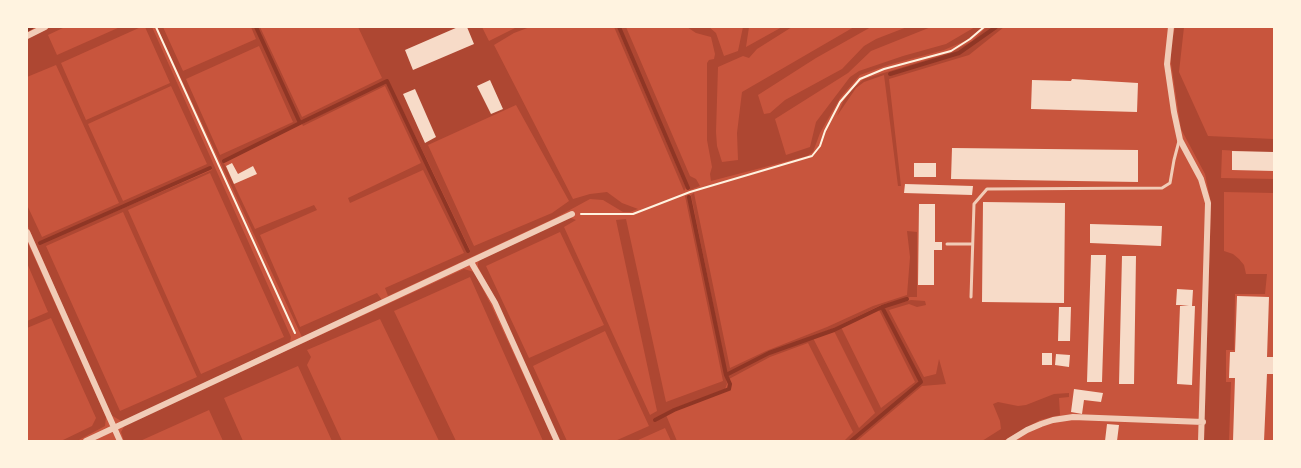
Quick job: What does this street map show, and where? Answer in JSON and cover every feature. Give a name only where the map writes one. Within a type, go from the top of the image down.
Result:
[{"type":"street","points":[[27,36],[45,27]]},
{"type":"street","points":[[1171,27],[1167,64],[1180,140],[1201,178],[1208,204],[1201,441]]},
{"type":"street","points":[[86,441],[572,214]]},
{"type":"street","points":[[27,232],[120,441]]},
{"type":"street","points":[[471,262],[495,303],[557,441]]},
{"type":"street","points":[[1009,441],[1041,424],[1073,417],[1203,422]]},
{"type":"lane","points":[[971,297],[974,204],[987,189],[1162,188],[1170,183],[1173,160],[1180,140]]},
{"type":"lane","points":[[947,244],[972,244]]},
{"type":"path","points":[[156,27],[299,342]]},
{"type":"path","points":[[572,214],[633,214],[690,192],[812,156],[820,146],[840,102],[860,79],[884,69],[951,51],[984,27]]},
{"type":"shaded area","points":[[51,27],[65,27],[48,35],[57,55],[120,27],[141,27],[61,63],[86,120],[170,83],[145,27],[152,27],[291,337],[290,342],[128,420],[121,421],[111,415],[27,224],[27,205],[42,237],[119,203],[56,65],[27,77],[27,39]],"holes":[[[171,86],[207,164],[123,201],[88,124]],[[210,167],[212,170],[40,244],[38,243]],[[210,173],[284,337],[201,374],[128,210]],[[123,212],[197,377],[120,411],[46,246]]]},
{"type":"shaded area","points":[[157,27],[163,27],[183,71],[256,39],[251,27],[255,27],[299,123],[223,161],[255,229],[314,205],[317,210],[260,235],[300,327],[377,293],[382,300],[305,339],[302,337]],"holes":[[[259,46],[293,122],[220,155],[186,79]]]},
{"type":"shaded area","points":[[257,27],[260,27],[302,117],[382,78],[358,27],[482,27],[489,41],[517,27],[530,27],[494,45],[573,199],[607,192],[622,203],[638,209],[623,212],[603,200],[590,199],[555,218],[388,296],[385,288],[464,253],[423,170],[350,203],[348,198],[421,163],[385,86],[303,126],[302,124],[387,82],[468,252],[470,250],[388,80],[301,122]],"holes":[[[516,105],[569,201],[552,213],[474,246],[428,145]]]},
{"type":"shaded area","points":[[614,27],[617,27],[686,188],[684,191]]},
{"type":"shaded area","points":[[620,27],[626,27],[690,176],[696,179],[700,186],[690,190]]},
{"type":"shaded area","points":[[687,27],[709,27],[716,33],[724,56],[738,51],[743,27],[749,27],[746,47],[782,27],[792,27],[757,49],[749,58],[743,56],[718,67],[716,132],[722,162],[738,160],[737,133],[742,92],[854,27],[871,27],[758,95],[764,114],[770,113],[785,100],[842,69],[864,46],[876,39],[907,27],[931,27],[871,51],[848,73],[775,119],[786,155],[810,147],[816,122],[850,77],[859,71],[946,44],[975,27],[983,27],[965,41],[944,50],[860,75],[840,98],[820,133],[813,152],[807,156],[711,181],[712,167],[707,140],[707,63],[714,59],[715,54],[711,37],[696,33]]},
{"type":"shaded area","points":[[987,27],[994,27],[959,52],[890,73],[891,75],[959,54],[997,27],[1004,27],[969,55],[889,79],[901,186],[898,186],[884,75],[864,82],[856,88],[837,116],[843,102],[852,89],[864,79],[952,52],[972,41]]},
{"type":"shaded area","points":[[1175,27],[1184,27],[1179,72],[1208,136],[1274,139],[1274,153],[1222,150],[1221,178],[1274,179],[1274,193],[1224,192],[1224,251],[1239,259],[1244,265],[1246,274],[1267,274],[1265,294],[1235,294],[1234,350],[1226,350],[1226,382],[1231,382],[1229,441],[1204,441],[1211,203],[1205,174],[1181,129],[1171,63],[1171,45]]},
{"type":"shaded area","points":[[694,193],[730,368],[873,306],[907,295],[910,257],[907,231],[917,232],[917,297],[881,305],[834,328],[768,352],[727,373],[691,195]]},
{"type":"shaded area","points":[[688,195],[727,384],[725,389],[670,410],[653,420],[655,422],[666,415],[677,441],[671,441],[665,428],[636,441],[615,441],[649,426],[605,331],[533,366],[567,441],[560,441],[478,263],[480,260],[565,220],[571,218],[576,220],[564,227],[650,415],[657,411],[616,220],[626,219],[666,402],[723,381],[685,196]],"holes":[[[560,232],[604,325],[529,358],[486,266]]]},
{"type":"shaded area","points":[[27,241],[106,417],[105,426],[77,441],[61,441],[92,426],[96,418],[51,318],[27,328],[27,321],[48,312],[27,263]]},
{"type":"shaded area","points":[[464,269],[474,272],[554,441],[543,441],[470,277],[394,311],[456,441],[439,441],[380,319],[307,350],[311,357],[307,365],[342,441],[332,441],[298,366],[224,398],[243,441],[223,441],[209,410],[140,441],[124,441],[121,432],[125,425]]},
{"type":"shaded area","points":[[911,300],[925,301],[926,305],[917,307],[909,304],[889,310],[924,377],[936,374],[939,359],[946,384],[922,386],[857,441],[852,441],[922,382],[884,307]]},
{"type":"shaded area","points":[[882,308],[920,382],[849,441],[844,441],[853,432],[808,343],[770,357],[729,379],[728,375],[769,354],[813,338],[859,428],[875,413],[834,331],[841,327],[881,408],[915,382],[879,310]]},
{"type":"shaded area","points":[[1069,393],[1069,397],[1059,398],[1060,415],[1040,420],[1003,441],[982,441],[1001,429],[993,404],[998,402],[1018,406],[1026,405],[1054,394]]},
{"type":"building","points":[[458,27],[467,27],[474,44],[413,70],[405,50]]},
{"type":"building","points":[[1072,79],[1138,83],[1137,112],[1031,109],[1032,80],[1071,81]]},
{"type":"building","points":[[490,80],[503,109],[491,114],[477,86]]},
{"type":"building","points":[[415,89],[436,137],[425,143],[403,94]]},
{"type":"building","points":[[952,148],[1138,150],[1138,182],[951,179]]},
{"type":"building","points":[[1232,151],[1274,152],[1274,171],[1232,170]]},
{"type":"building","points":[[232,163],[238,174],[253,166],[257,174],[234,184],[226,166]]},
{"type":"building","points":[[914,163],[936,163],[936,177],[914,177]]},
{"type":"building","points":[[905,184],[973,186],[972,195],[904,193]]},
{"type":"building","points":[[983,202],[1065,203],[1064,303],[982,302]]},
{"type":"building","points":[[919,204],[935,204],[935,242],[942,242],[942,250],[934,250],[934,285],[918,285]]},
{"type":"building","points":[[1090,224],[1162,226],[1161,246],[1090,243]]},
{"type":"building","points":[[1091,255],[1106,255],[1102,382],[1087,382]]},
{"type":"building","points":[[1122,256],[1136,256],[1134,384],[1119,384]]},
{"type":"building","points":[[1177,289],[1193,290],[1192,306],[1195,306],[1192,385],[1177,384],[1180,306],[1189,305],[1176,305]]},
{"type":"building","points":[[1237,296],[1269,297],[1267,357],[1274,357],[1274,374],[1267,374],[1264,441],[1233,441],[1235,378],[1229,378],[1230,352],[1235,352]]},
{"type":"building","points":[[1059,307],[1071,307],[1070,341],[1058,341]]},
{"type":"building","points":[[1042,353],[1052,353],[1052,365],[1042,365]]},
{"type":"building","points":[[1056,354],[1070,355],[1069,367],[1055,365]]},
{"type":"building","points":[[1074,389],[1103,393],[1101,402],[1084,400],[1082,414],[1071,412]]},
{"type":"building","points":[[1107,424],[1119,425],[1117,441],[1105,441]]},
{"type":"waterway","points":[[27,30],[32,27]]},
{"type":"waterway","points":[[224,161],[300,123],[256,27]]},
{"type":"waterway","points":[[619,27],[688,188]]},
{"type":"waterway","points":[[890,74],[959,53],[996,27]]},
{"type":"waterway","points":[[300,123],[387,81],[468,251]]},
{"type":"waterway","points":[[40,243],[210,168]]},
{"type":"waterway","points":[[689,197],[726,375],[769,353],[834,330],[882,307],[907,299]]},
{"type":"waterway","points":[[851,441],[921,382],[882,307]]},
{"type":"waterway","points":[[655,420],[674,410],[729,389],[730,384],[726,375]]}]
